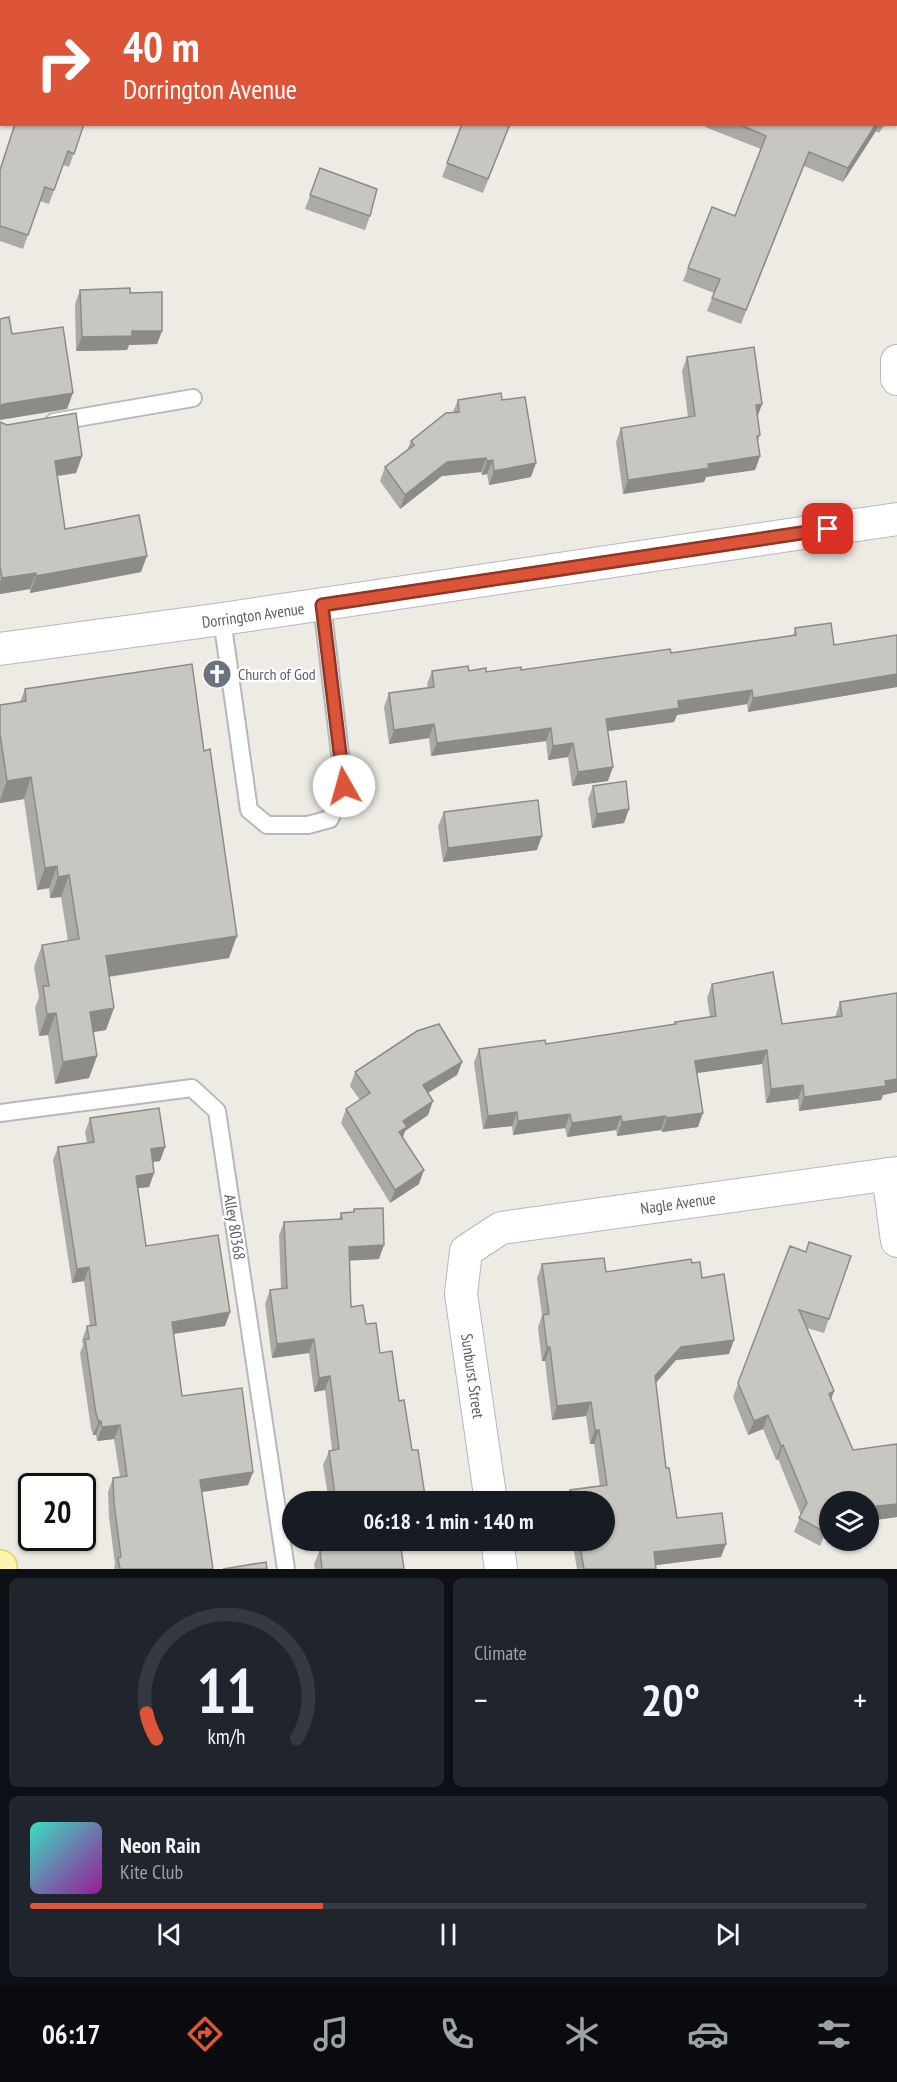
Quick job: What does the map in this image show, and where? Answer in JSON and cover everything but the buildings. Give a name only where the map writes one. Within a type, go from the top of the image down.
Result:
[{"type":"street","points":[[897,361],[897,379]]},
{"type":"street","name":"Dorrington Avenue","points":[[0,649],[222,620],[897,519]]},
{"type":"street","points":[[893,1174],[897,1241]]},
{"type":"street","name":"Nagle Avenue","points":[[466,1251],[501,1228],[893,1174]]},
{"type":"street","name":"Sunburst Street","points":[[466,1251],[460,1294],[489,1491]]},
{"type":"street","points":[[499,1551],[501,1569]]},
{"type":"lane","points":[[34,425],[193,398]]},
{"type":"lane","points":[[222,620],[249,810],[267,825],[308,825],[330,819],[344,786],[322,605]]},
{"type":"lane","name":"Alley 80368","points":[[0,1113],[192,1088],[217,1111],[286,1569]]},
{"type":"place","name":"Church of God","points":[[217,674]]},
{"type":"route","points":[[344,786],[322,605],[828,529]]}]
